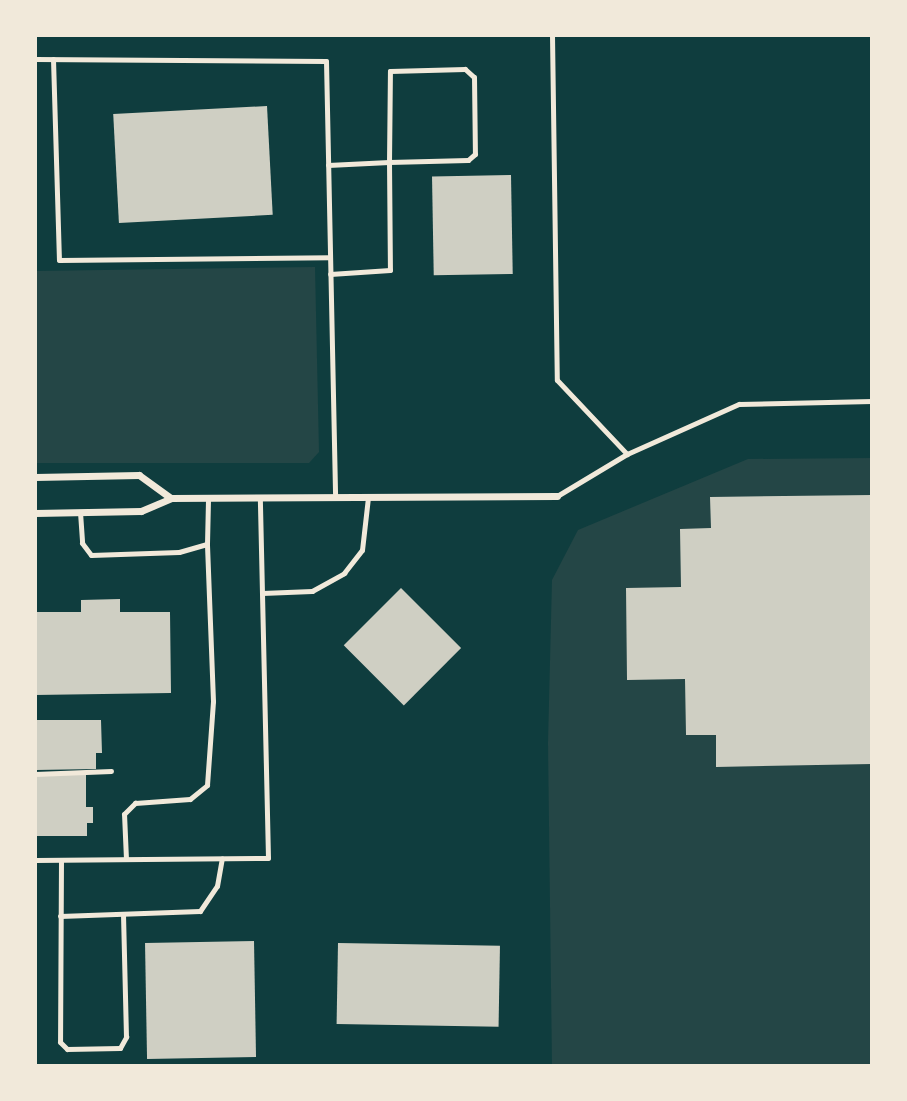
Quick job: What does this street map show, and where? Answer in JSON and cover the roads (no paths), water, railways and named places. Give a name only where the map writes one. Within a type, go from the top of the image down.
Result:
[{"type":"street","points":[[35,477],[139,475],[171,498]]},
{"type":"street","points":[[35,513],[141,511],[171,498],[208,500],[557,496]]},
{"type":"lane","points":[[552,35],[557,380],[627,454]]},
{"type":"lane","points":[[35,59],[326,61],[335,498]]},
{"type":"lane","points":[[53,60],[59,260],[330,257]]},
{"type":"lane","points":[[328,165],[389,162],[472,158],[477,150],[476,97],[470,72],[390,71],[389,162],[390,270],[330,274]]},
{"type":"lane","points":[[557,496],[627,454],[738,404],[872,401]]},
{"type":"lane","points":[[262,593],[312,591],[344,573],[362,550],[368,497]]},
{"type":"lane","points":[[35,860],[268,858],[260,499]]},
{"type":"lane","points":[[126,859],[124,814],[135,803],[190,799],[206,785],[213,701],[208,500]]},
{"type":"lane","points":[[80,512],[82,542],[90,555],[179,552],[207,544]]},
{"type":"lane","points":[[60,916],[200,911],[217,886],[222,858]]},
{"type":"lane","points":[[61,860],[60,1042],[67,1049],[120,1048],[126,1037],[123,915]]}]
